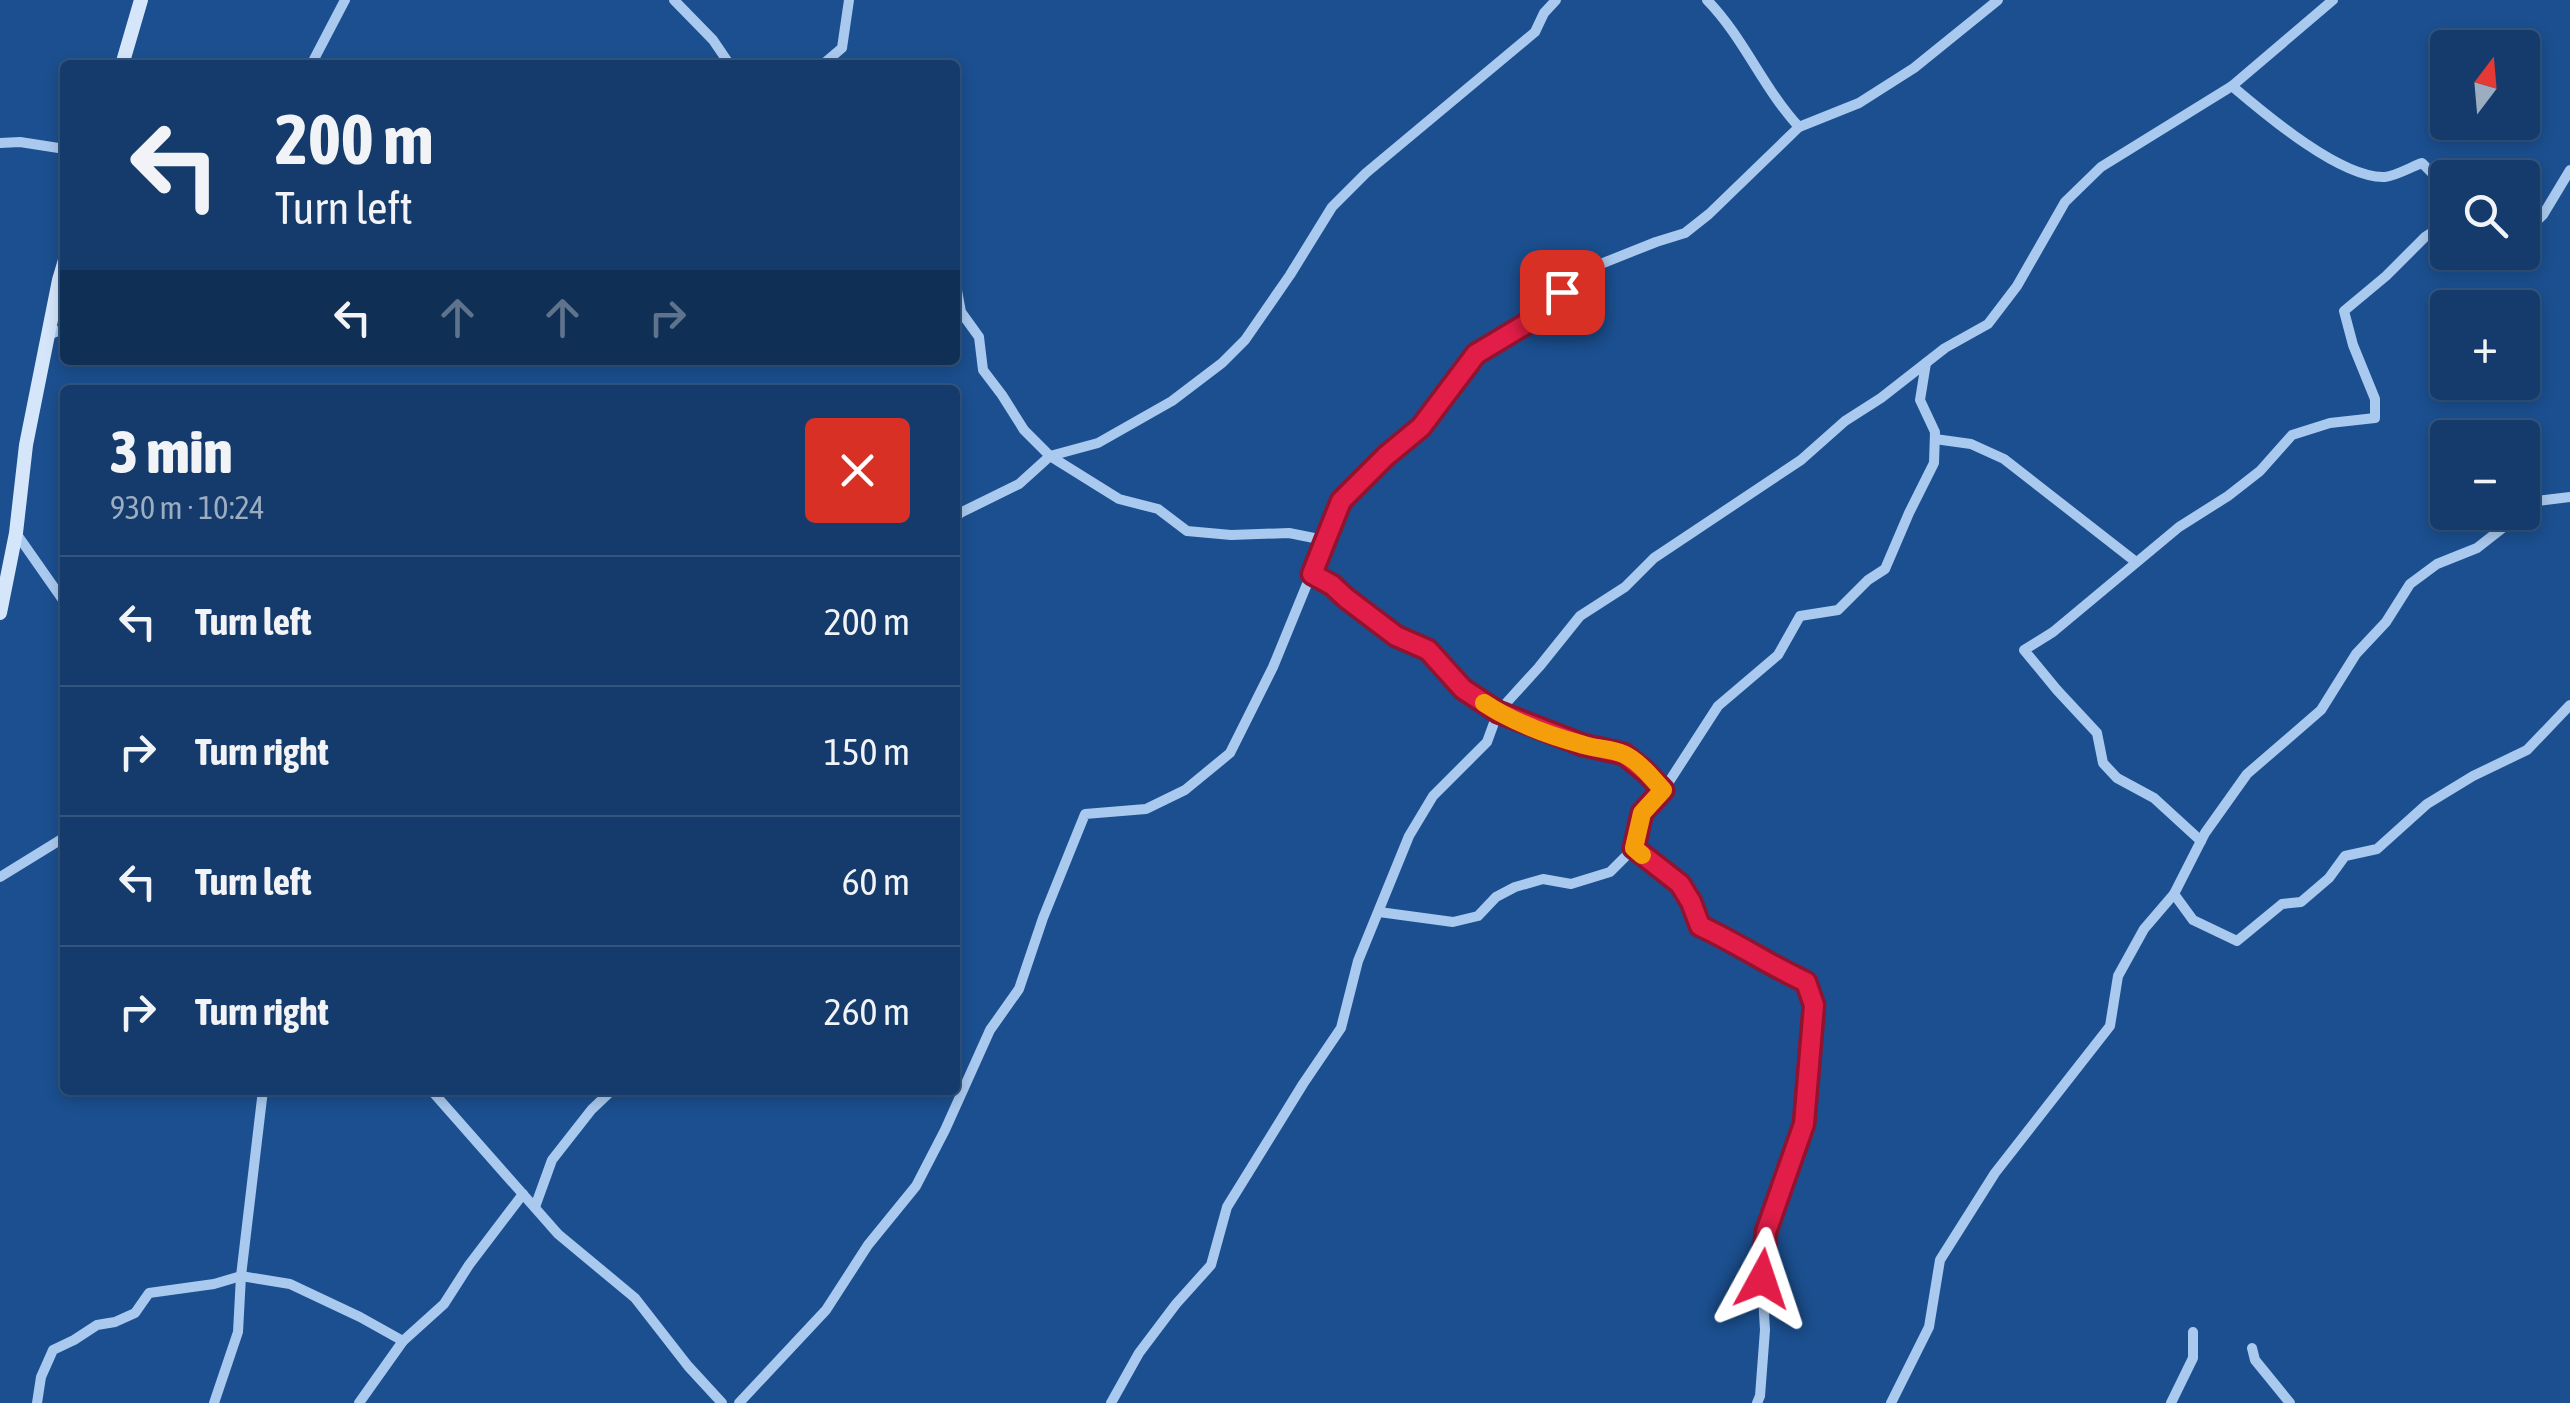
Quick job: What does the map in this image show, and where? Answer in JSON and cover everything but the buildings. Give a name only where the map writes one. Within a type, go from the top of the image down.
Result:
[{"type":"street","points":[[123,60],[141,0]]},
{"type":"street","points":[[315,60],[345,0]]},
{"type":"street","points":[[674,0],[727,60]]},
{"type":"street","points":[[828,60],[842,48],[849,0]]},
{"type":"street","points":[[960,513],[1019,484],[1050,456],[1098,443],[1172,402],[1222,363],[1267,308],[1332,207],[1366,173],[1535,32],[1556,0]]},
{"type":"street","points":[[1707,0],[1725,19],[1779,105],[1799,127]]},
{"type":"street","points":[[738,1403],[826,1310],[868,1245],[916,1186],[990,1030],[1019,989],[1042,918],[1085,814],[1146,809],[1185,790],[1230,752],[1273,666],[1341,501],[1421,427],[1476,354],[1536,318],[1588,269],[1685,233],[1799,127],[1859,103],[1886,86],[1998,0]]},
{"type":"street","points":[[1111,1403],[1139,1353],[1211,1265],[1228,1207],[1341,1028],[1358,962],[1409,836],[1434,796],[1487,742],[1498,712],[1580,616],[1625,586],[1654,558],[1801,460],[1845,421],[1882,398],[1945,348],[1988,324],[2018,286],[2065,202],[2101,167],[2232,86],[2333,0]]},
{"type":"street","points":[[2232,86],[2277,124],[2352,170],[2386,177],[2422,163],[2430,171]]},
{"type":"street","points":[[0,144],[20,142],[60,147]]},
{"type":"street","points":[[2540,218],[2570,170]]},
{"type":"street","points":[[2201,841],[2154,798],[2116,778],[2104,763],[2097,733],[2024,650],[2053,632],[2180,526],[2260,471],[2292,435],[2330,423],[2376,418],[2376,399],[2353,345],[2344,311],[2430,233]]},
{"type":"street","points":[[0,613],[16,533],[26,444],[60,277]]},
{"type":"street","points":[[960,307],[978,337],[983,370],[1024,430],[1050,456],[1119,499],[1158,509],[1188,531],[1231,535],[1289,533],[1324,540]]},
{"type":"street","points":[[50,335],[60,330]]},
{"type":"street","points":[[1380,912],[1453,922],[1478,916],[1496,897],[1515,887],[1543,879],[1571,884],[1610,872],[1634,848],[1642,813],[1663,790],[1718,706],[1778,655],[1800,616],[1838,610],[1868,580],[1885,570],[1934,463],[1935,432],[1920,400],[1926,363]]},
{"type":"street","points":[[1935,439],[1972,444],[2004,459],[2136,562]]},
{"type":"street","points":[[1891,1403],[1929,1327],[1940,1260],[1994,1173],[2110,1026],[2118,976],[2144,928],[2174,894],[2201,841],[2247,774],[2320,710],[2356,654],[2386,622],[2410,584],[2437,564],[2477,548],[2537,502],[2570,497]]},
{"type":"street","points":[[16,533],[60,595]]},
{"type":"street","points":[[1312,574],[1332,585],[1396,636],[1428,650],[1463,689],[1498,712],[1583,745],[1624,754],[1663,790]]},
{"type":"street","points":[[2174,894],[2194,920],[2237,941],[2282,904],[2301,902],[2329,878],[2345,856],[2378,849],[2427,804],[2527,750],[2570,705]]},
{"type":"street","points":[[0,877],[60,840]]},
{"type":"street","points":[[1634,848],[1680,884],[1700,926],[1806,982],[1814,1005],[1804,1124],[1766,1232],[1762,1279],[1764,1330],[1757,1403]]},
{"type":"street","points":[[214,1403],[238,1332],[262,1095]]},
{"type":"street","points":[[435,1095],[558,1234],[635,1298],[722,1403]]},
{"type":"street","points":[[535,1207],[552,1160],[607,1095]]},
{"type":"street","points":[[359,1403],[402,1341],[444,1304],[468,1264],[523,1194]]},
{"type":"street","points":[[38,1403],[41,1377],[53,1350],[96,1325],[116,1322],[135,1313],[149,1293],[241,1276],[290,1284],[402,1341]]},
{"type":"street","points":[[2170,1403],[2193,1358],[2193,1332]]},
{"type":"street","points":[[2252,1348],[2255,1360],[2290,1403]]},
{"type":"slow traffic","points":[[1484,703],[1538,729],[1624,754],[1646,772],[1663,790],[1642,813],[1634,848],[1642,855]]},
{"type":"route","points":[[1562,292],[1536,318],[1476,354],[1421,427],[1341,501],[1312,574],[1332,585],[1396,636],[1428,650],[1463,689],[1498,712],[1583,745],[1624,754],[1646,772],[1663,790],[1642,813],[1634,848],[1680,884],[1700,926],[1806,982],[1814,1005],[1804,1124],[1766,1232],[1762,1279]]}]
